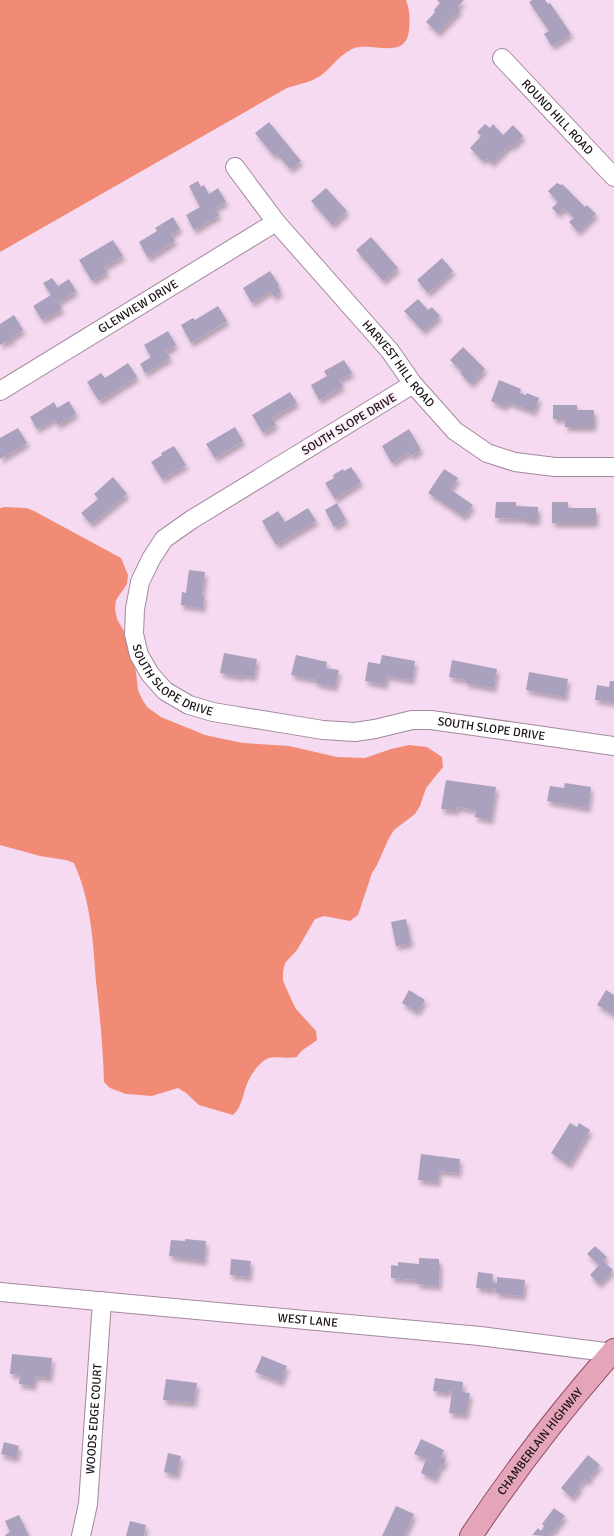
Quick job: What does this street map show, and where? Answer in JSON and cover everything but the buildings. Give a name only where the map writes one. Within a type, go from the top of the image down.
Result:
[{"type":"main road","name":"CHAMBERLAIN HIGHWAY","points":[[471,1536],[495,1500],[551,1426],[613,1352]]},
{"type":"street","name":"ROUND HILL ROAD","points":[[502,58],[614,177]]},
{"type":"street","name":"HARVEST HILL ROAD","points":[[235,167],[276,222],[390,351],[413,384],[455,431],[488,453],[515,462],[555,467],[614,467]]},
{"type":"street","name":"GLENVIEW DRIVE","points":[[0,390],[276,222]]},
{"type":"street","name":"SOUTH SLOPE DRIVE","points":[[413,384],[190,520],[164,539],[151,559],[140,582],[135,609],[134,634],[139,655],[150,674],[165,691],[189,704],[213,712],[323,730],[355,732],[412,720],[431,720],[614,746]]},
{"type":"street","name":"WEST LANE","points":[[0,1292],[102,1300],[480,1336],[613,1352]]},
{"type":"street","name":"WOODS EDGE COURT","points":[[81,1536],[88,1504],[102,1300]]},
{"type":"shaded area","points":[[0,0],[406,0],[410,19],[406,40],[401,45],[394,48],[359,47],[352,49],[344,54],[316,79],[287,88],[0,252]]},
{"type":"shaded area","points":[[0,508],[26,508],[34,511],[121,558],[128,575],[127,584],[116,600],[115,609],[117,619],[126,635],[136,672],[138,690],[142,699],[147,707],[161,717],[205,735],[243,743],[289,746],[337,757],[365,758],[391,749],[409,745],[427,747],[442,757],[443,767],[426,788],[420,806],[415,814],[394,830],[389,838],[372,873],[358,915],[350,921],[324,916],[315,919],[297,950],[285,963],[283,981],[296,1009],[316,1031],[317,1040],[304,1049],[297,1057],[272,1057],[262,1062],[248,1080],[241,1104],[233,1115],[199,1105],[178,1088],[152,1096],[126,1094],[110,1088],[104,1082],[101,1032],[90,921],[80,877],[74,863],[66,860],[40,856],[0,845]]}]
